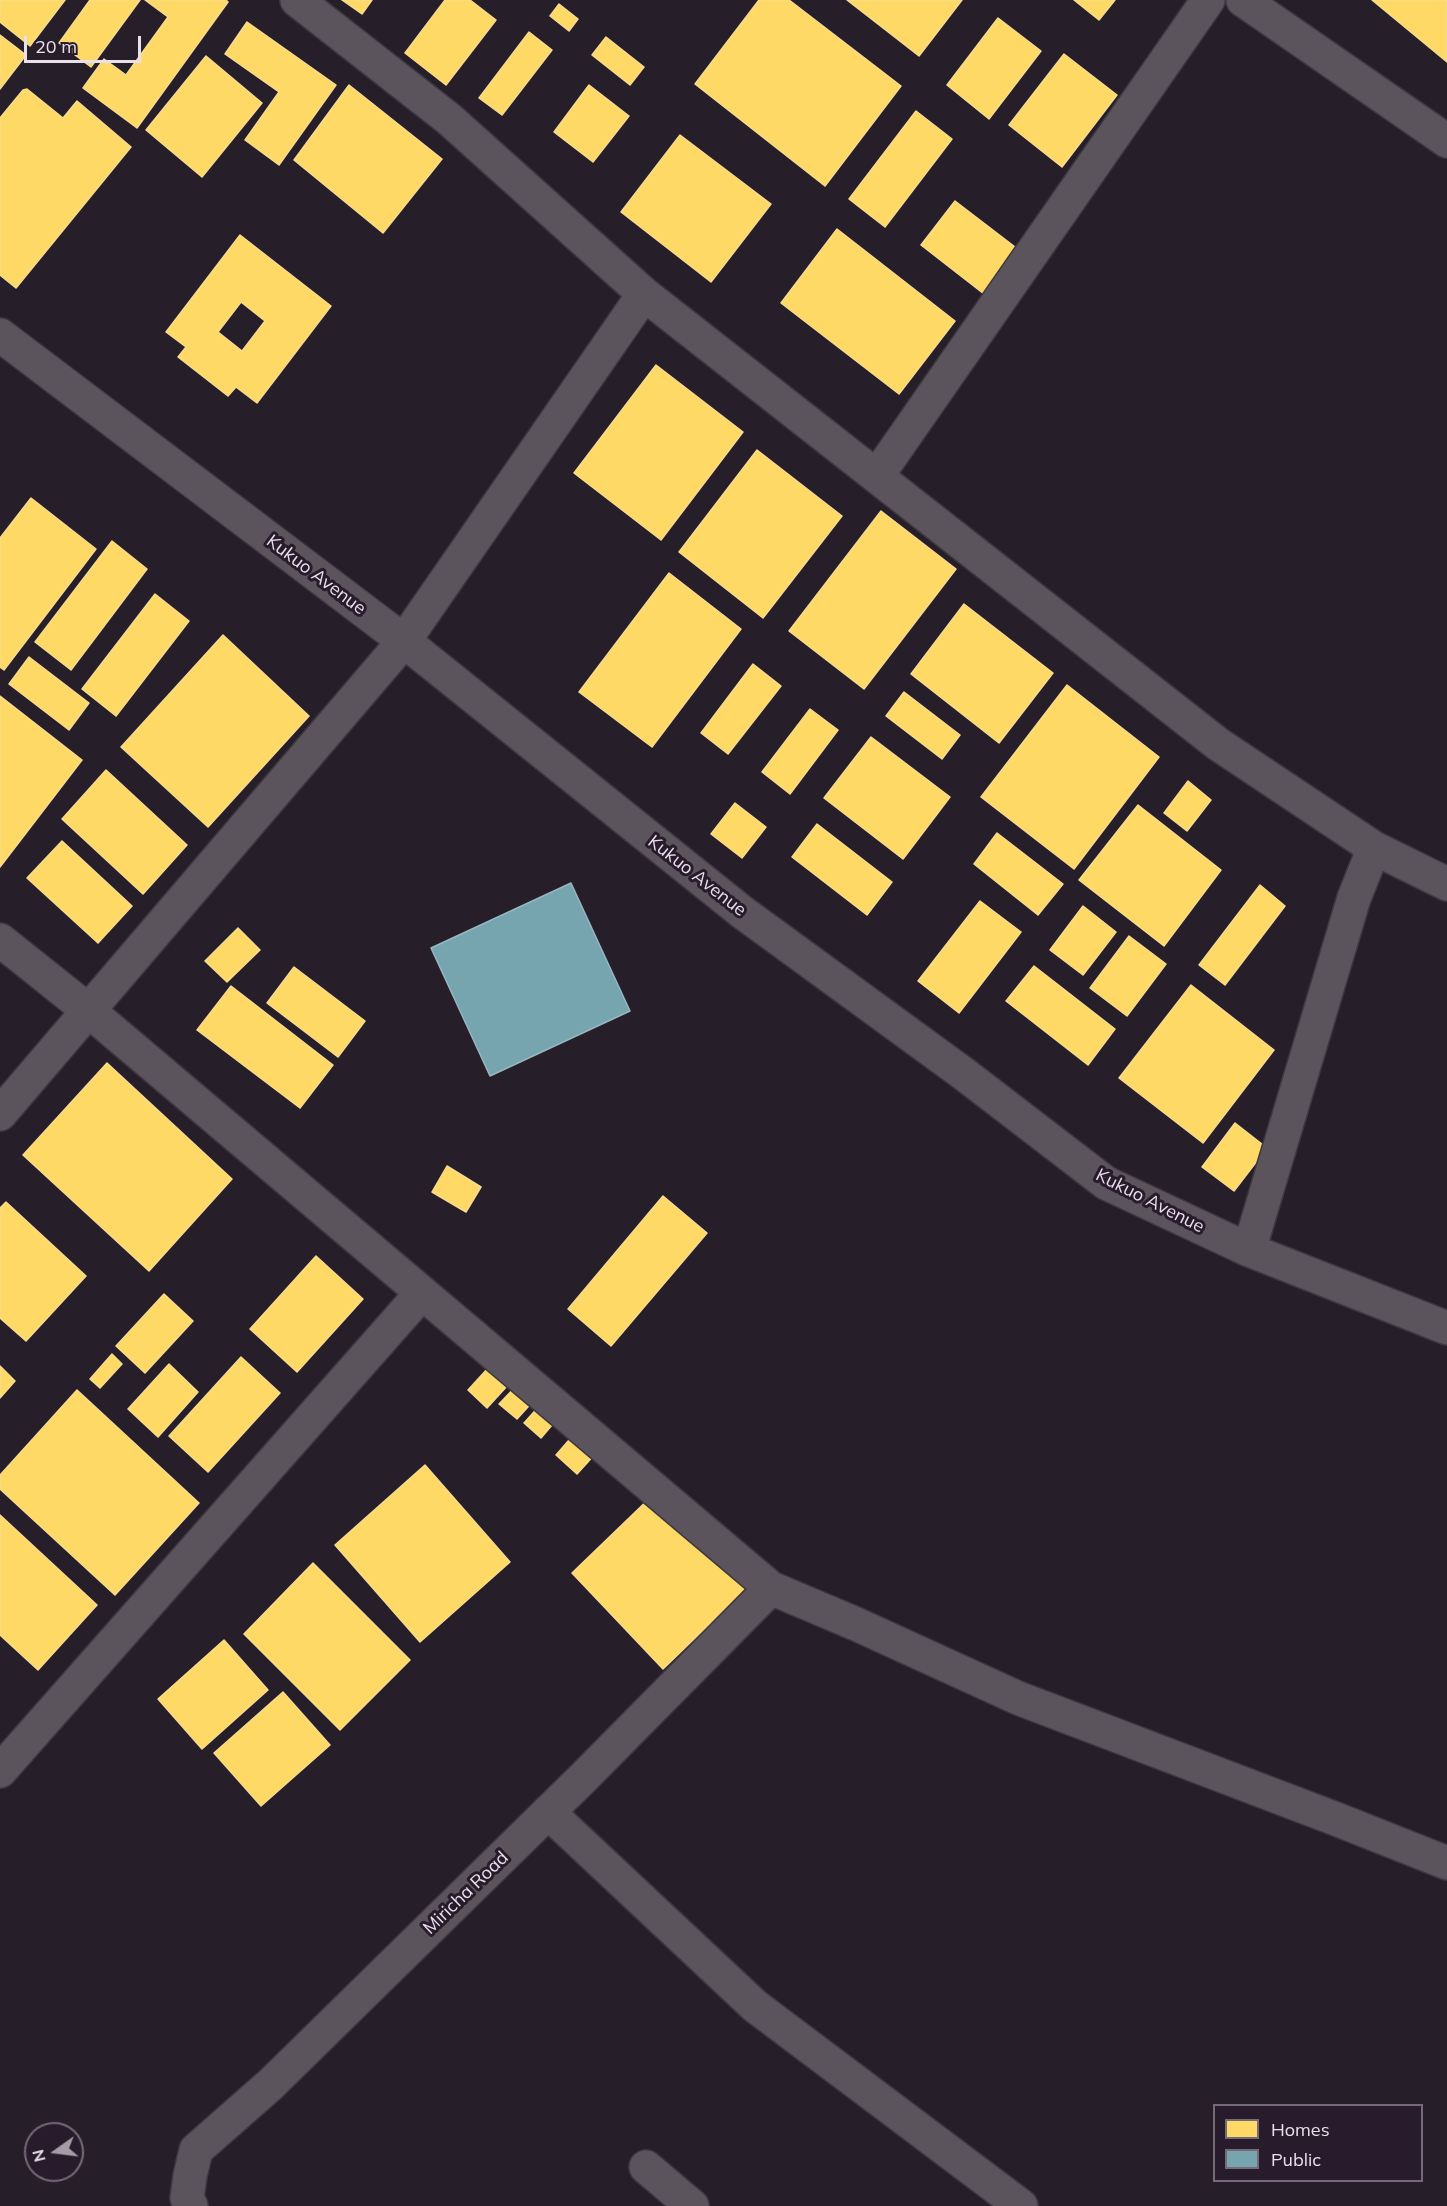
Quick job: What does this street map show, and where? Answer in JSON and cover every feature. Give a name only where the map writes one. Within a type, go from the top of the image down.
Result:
[{"type":"street","points":[[297,0],[449,119],[644,294],[1218,744],[1374,848],[1447,884]]},
{"type":"street","points":[[878,476],[1208,0]]},
{"type":"street","points":[[1243,0],[1447,141]]},
{"type":"street","points":[[0,1114],[404,641],[644,294]]},
{"type":"street","name":"Kukuo Avenue","points":[[0,335],[404,641],[742,912],[964,1074],[1106,1183],[1249,1250],[1447,1328]]},
{"type":"street","points":[[1249,1250],[1354,898],[1374,848]]},
{"type":"street","points":[[0,940],[89,1011],[771,1588],[1018,1698],[1447,1863]]},
{"type":"street","points":[[0,1771],[421,1294]]},
{"type":"street","name":"Miricha Road","points":[[191,2206],[188,2198],[196,2150],[271,2084],[548,1812],[771,1588]]},
{"type":"street","points":[[548,1812],[755,2006],[1021,2206]]},
{"type":"street","points":[[646,2167],[692,2206]]},
{"type":"building: Homes","points":[[0,0],[65,0],[30,46],[0,22]]},
{"type":"building: Homes","points":[[90,0],[140,0],[91,67],[59,43]]},
{"type":"building: Homes","points":[[145,0],[226,0],[228,2],[137,128],[83,88],[104,59],[126,75],[168,17]]},
{"type":"building: Homes","points":[[342,0],[372,0],[362,14]]},
{"type":"building: Homes","points":[[445,0],[470,0],[496,20],[446,85],[405,53]]},
{"type":"building: Homes","points":[[759,0],[789,0],[901,86],[825,186],[695,84]]},
{"type":"building: Homes","points":[[847,0],[962,0],[919,56]]},
{"type":"building: Homes","points":[[1074,0],[1115,0],[1099,20]]},
{"type":"building: Homes","points":[[1372,0],[1447,0],[1447,62]]},
{"type":"building: Homes","points":[[559,4],[578,19],[569,31],[550,16]]},
{"type":"building: Homes","points":[[998,18],[1041,51],[989,119],[947,85]]},
{"type":"building: Homes","points":[[247,22],[336,85],[279,165],[245,140],[279,92],[225,54]]},
{"type":"building: Homes","points":[[529,32],[552,50],[502,115],[479,98]]},
{"type":"building: Homes","points":[[0,35],[26,55],[0,89]]},
{"type":"building: Homes","points":[[606,37],[644,67],[630,85],[592,55]]},
{"type":"building: Homes","points":[[1064,54],[1117,95],[1062,167],[1009,125]]},
{"type":"building: Homes","points":[[206,56],[262,103],[202,177],[146,130]]},
{"type":"building: Homes","points":[[349,85],[442,159],[383,233],[294,160]]},
{"type":"building: Homes","points":[[589,85],[629,116],[593,162],[554,132]]},
{"type":"building: Homes","points":[[27,89],[63,118],[77,101],[131,147],[16,288],[0,275],[0,118],[23,90]]},
{"type":"building: Homes","points":[[916,111],[952,139],[885,227],[849,199]]},
{"type":"building: Homes","points":[[680,135],[771,204],[711,282],[621,212]]},
{"type":"building: Homes","points":[[955,201],[1019,250],[984,294],[921,245]]},
{"type":"building: Homes","points":[[837,229],[955,321],[899,394],[781,303]]},
{"type":"building: Homes","points":[[240,235],[331,306],[257,403],[236,387],[228,396],[178,357],[186,347],[166,332]],"holes":[[[241,302],[265,321],[242,351],[218,332]]]},
{"type":"building: Homes","points":[[656,365],[743,432],[661,540],[574,473]]},
{"type":"building: Homes","points":[[757,450],[842,516],[763,618],[679,552]]},
{"type":"building: Homes","points":[[31,498],[96,549],[4,670],[0,667],[0,538]]},
{"type":"building: Homes","points":[[881,511],[956,569],[864,689],[789,631]]},
{"type":"building: Homes","points":[[112,541],[147,569],[71,670],[35,642]]},
{"type":"building: Homes","points":[[669,573],[741,629],[652,747],[579,692]]},
{"type":"building: Homes","points":[[155,594],[189,621],[116,716],[82,689]]},
{"type":"building: Homes","points":[[964,604],[1053,673],[999,743],[911,674]]},
{"type":"building: Homes","points":[[223,635],[309,716],[208,827],[121,747]]},
{"type":"building: Homes","points":[[29,657],[89,703],[69,730],[9,684]]},
{"type":"building: Homes","points":[[753,664],[781,686],[728,754],[701,733]]},
{"type":"building: Homes","points":[[1067,685],[1159,757],[1074,869],[981,797]]},
{"type":"building: Homes","points":[[904,692],[960,735],[942,759],[886,716]]},
{"type":"building: Homes","points":[[0,696],[82,760],[0,867]]},
{"type":"building: Homes","points":[[810,709],[838,730],[790,794],[762,772]]},
{"type":"building: Homes","points":[[871,737],[950,797],[903,859],[824,798]]},
{"type":"building: Homes","points":[[106,770],[187,845],[143,894],[62,819]]},
{"type":"building: Homes","points":[[1188,781],[1211,800],[1187,831],[1164,813]]},
{"type":"building: Homes","points":[[735,803],[766,827],[742,858],[711,834]]},
{"type":"building: Homes","points":[[1138,805],[1221,870],[1164,946],[1079,880]]},
{"type":"building: Homes","points":[[817,824],[892,882],[867,915],[792,857]]},
{"type":"building: Homes","points":[[997,833],[1063,884],[1038,915],[974,864]]},
{"type":"building: Homes","points":[[62,841],[132,906],[98,943],[27,878]]},
{"type":"building: Homes","points":[[1260,885],[1285,906],[1225,985],[1199,965]]},
{"type":"building: Homes","points":[[980,901],[1021,932],[959,1013],[918,981]]},
{"type":"building: Homes","points":[[1083,906],[1116,932],[1083,975],[1050,950]]},
{"type":"building: Homes","points":[[238,928],[260,950],[227,982],[205,961]]},
{"type":"building: Homes","points":[[1129,936],[1166,964],[1127,1016],[1090,988]]},
{"type":"building: Homes","points":[[1034,966],[1115,1029],[1088,1065],[1006,1001]]},
{"type":"building: Homes","points":[[294,967],[365,1021],[338,1057],[267,1003]]},
{"type":"building: Homes","points":[[1191,985],[1274,1050],[1203,1143],[1119,1078]]},
{"type":"building: Homes","points":[[231,986],[333,1065],[300,1108],[197,1030]]},
{"type":"building: Homes","points":[[107,1063],[232,1179],[149,1271],[23,1155]]},
{"type":"building: Homes","points":[[1235,1123],[1267,1148],[1234,1191],[1202,1167]]},
{"type":"building: Homes","points":[[447,1166],[481,1187],[466,1212],[432,1192]]},
{"type":"building: Homes","points":[[663,1196],[707,1233],[611,1346],[568,1309]]},
{"type":"building: Homes","points":[[6,1202],[86,1276],[26,1341],[0,1318],[0,1208]]},
{"type":"building: Homes","points":[[316,1256],[363,1299],[297,1372],[250,1329]]},
{"type":"building: Homes","points":[[164,1294],[193,1321],[145,1373],[116,1346]]},
{"type":"building: Homes","points":[[112,1354],[122,1364],[100,1388],[90,1379]]},
{"type":"building: Homes","points":[[241,1357],[280,1393],[208,1472],[169,1436]]},
{"type":"building: Homes","points":[[169,1364],[198,1392],[158,1437],[128,1409]]},
{"type":"building: Homes","points":[[0,1366],[15,1381],[0,1398]]},
{"type":"building: Homes","points":[[489,1367],[508,1385],[487,1408],[468,1390]]},
{"type":"building: Homes","points":[[521,1381],[537,1397],[517,1419],[499,1404]]},
{"type":"building: Homes","points":[[77,1390],[199,1503],[115,1595],[0,1489],[0,1475]]},
{"type":"building: Homes","points":[[542,1403],[558,1418],[541,1438],[524,1423]]},
{"type":"building: Homes","points":[[576,1432],[597,1452],[577,1474],[556,1455]]},
{"type":"building: Homes","points":[[425,1465],[510,1562],[420,1642],[335,1545]]},
{"type":"building: Homes","points":[[655,1493],[746,1589],[663,1669],[572,1573]]},
{"type":"building: Homes","points":[[0,1515],[97,1605],[38,1670],[0,1635]]},
{"type":"building: Homes","points":[[313,1563],[410,1660],[340,1730],[244,1634]]},
{"type":"building: Homes","points":[[224,1640],[268,1690],[202,1749],[158,1699]]},
{"type":"building: Homes","points":[[283,1692],[330,1745],[261,1806],[214,1753]]},
{"type":"building: Public","points":[[571,883],[630,1011],[490,1076],[431,948]]}]
